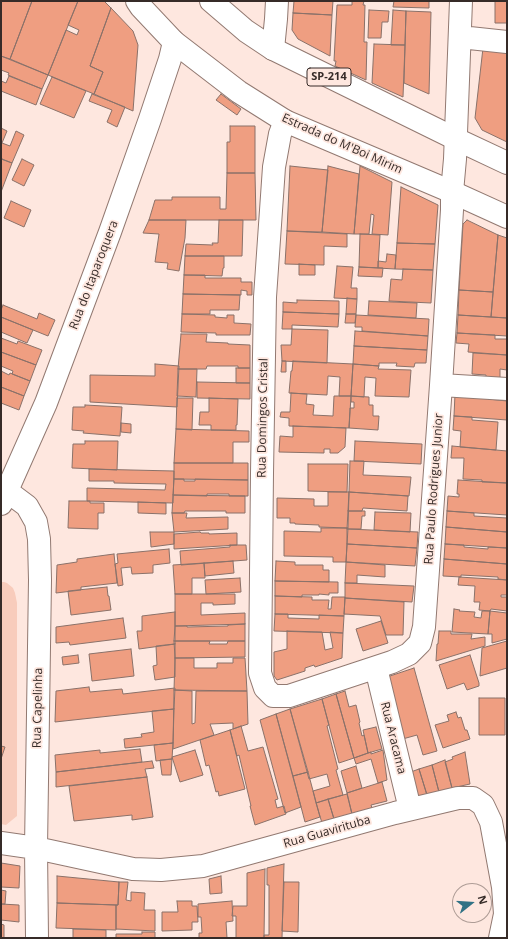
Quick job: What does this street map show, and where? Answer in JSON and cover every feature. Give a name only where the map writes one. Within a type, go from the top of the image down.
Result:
[{"type":"street","name":"Estrada do M'Boi Mirim","points":[[137,1],[174,42],[238,92],[285,121],[507,217]]},
{"type":"street","name":"SP-214","points":[[211,1],[246,31],[272,50],[507,163]]},
{"type":"street","points":[[272,50],[277,1]]},
{"type":"street","name":"Rua Paulo Rodrigues Junior","points":[[289,696],[376,668],[409,654],[420,643],[424,627],[452,210],[461,1]]},
{"type":"street","points":[[460,37],[507,42]]},
{"type":"street","name":"Rua do Itaparoquera","points":[[3,495],[46,403],[110,232],[170,60],[174,42]]},
{"type":"street","name":"Rua Domingos Cristal","points":[[285,121],[280,134],[274,167],[265,297],[260,673],[265,688],[273,696],[289,696]]},
{"type":"street","points":[[441,385],[507,389]]},
{"type":"street","name":"Rua Capelinha","points":[[3,495],[27,506],[36,522],[39,539],[40,580],[36,848],[37,938]]},
{"type":"street","name":"Rua Aracama","points":[[376,668],[410,809]]},
{"type":"street","name":"Rua Guavirituba","points":[[1,843],[36,848],[133,869],[162,870],[203,866],[410,809],[458,798],[473,798],[483,805],[491,822],[503,887],[505,914],[500,938]]},
{"type":"shaded area","points":[[1,582],[7,583],[13,588],[17,603],[17,816],[6,825],[1,824]]},
{"type":"building","points":[[1,1],[32,1],[10,59],[1,56]]},
{"type":"building","points":[[32,1],[78,1],[48,75],[10,59]]},
{"type":"building","points":[[78,1],[104,1],[111,8],[90,66],[103,72],[94,94],[48,75],[66,30],[77,35],[79,30],[68,25]]},
{"type":"building","points":[[294,1],[333,1],[332,15],[293,13]]},
{"type":"building","points":[[352,1],[364,1],[363,5],[365,5],[364,42],[367,42],[366,80],[335,66],[336,61],[334,61],[337,5],[352,5]]},
{"type":"building","points":[[394,1],[429,1],[429,8],[393,7]]},
{"type":"building","points":[[495,1],[507,1],[507,23],[495,23]]},
{"type":"building","points":[[111,8],[133,31],[138,45],[133,111],[94,94],[103,72],[90,66]]},
{"type":"building","points":[[369,10],[389,11],[388,22],[382,22],[381,38],[368,38]]},
{"type":"building","points":[[393,10],[406,11],[405,45],[391,45]]},
{"type":"building","points":[[406,11],[431,12],[429,94],[404,83]]},
{"type":"building","points":[[293,13],[332,15],[330,56],[298,39],[292,30]]},
{"type":"building","points":[[374,44],[405,45],[403,97],[372,83]]},
{"type":"building","points":[[483,48],[507,49],[507,142],[482,130],[475,118]]},
{"type":"building","points":[[1,56],[48,75],[42,89],[8,75],[9,73],[1,70]]},
{"type":"building","points":[[9,76],[42,89],[36,105],[1,91],[1,81],[6,83]]},
{"type":"building","points":[[52,77],[86,91],[74,118],[40,104]]},
{"type":"building","points":[[92,94],[125,107],[117,127],[107,122],[112,110],[89,101]]},
{"type":"building","points":[[221,94],[241,109],[237,115],[216,100]]},
{"type":"building","points":[[230,126],[255,126],[255,173],[227,173],[227,142],[230,142]]},
{"type":"building","points":[[1,128],[7,131],[2,143],[10,146],[16,131],[24,135],[12,163],[1,159]]},
{"type":"building","points":[[2,159],[12,163],[1,192],[1,161]]},
{"type":"building","points":[[22,159],[34,165],[24,186],[12,180]]},
{"type":"building","points":[[290,166],[328,170],[322,232],[287,231]]},
{"type":"building","points":[[328,166],[359,174],[354,234],[322,232]]},
{"type":"building","points":[[360,166],[392,182],[388,235],[372,234],[374,215],[371,214],[369,234],[354,234]]},
{"type":"building","points":[[227,173],[255,173],[256,220],[149,220],[155,200],[172,200],[172,197],[220,197],[220,209],[226,209]]},
{"type":"building","points":[[401,187],[438,205],[435,244],[397,243]]},
{"type":"building","points":[[11,201],[31,210],[24,227],[4,218]]},
{"type":"building","points":[[149,220],[186,220],[185,238],[179,271],[167,269],[168,263],[155,262],[159,234],[143,233]]},
{"type":"building","points":[[219,220],[243,220],[242,256],[185,256],[186,244],[213,245],[212,243],[218,243]]},
{"type":"building","points":[[467,220],[498,235],[493,292],[459,290],[463,224]]},
{"type":"building","points":[[287,231],[347,234],[347,247],[324,246],[324,265],[285,264]]},
{"type":"building","points":[[360,234],[380,235],[378,268],[359,267]]},
{"type":"building","points":[[498,235],[507,238],[507,318],[491,317]]},
{"type":"building","points":[[397,243],[435,244],[433,270],[395,269]]},
{"type":"building","points":[[387,254],[396,255],[395,269],[378,268],[378,261],[386,262]]},
{"type":"building","points":[[185,256],[224,256],[222,276],[184,275]]},
{"type":"building","points":[[299,264],[315,265],[315,275],[299,275]]},
{"type":"building","points":[[337,266],[353,267],[351,288],[357,288],[357,299],[334,298]]},
{"type":"building","points":[[359,267],[383,268],[382,277],[358,276]]},
{"type":"building","points":[[403,269],[433,270],[431,303],[389,301],[391,279],[402,280]]},
{"type":"building","points":[[184,275],[205,275],[205,278],[241,278],[241,282],[252,282],[252,295],[247,295],[247,291],[241,290],[241,295],[183,294]]},
{"type":"building","points":[[459,290],[493,292],[491,317],[458,315]]},
{"type":"building","points":[[183,294],[240,295],[239,310],[210,310],[210,314],[182,314]]},
{"type":"building","points":[[347,298],[357,299],[356,314],[346,314]]},
{"type":"building","points":[[297,300],[339,301],[339,314],[283,312],[283,302],[297,303]]},
{"type":"building","points":[[369,301],[417,303],[416,318],[368,315]]},
{"type":"building","points":[[3,305],[37,319],[39,313],[55,320],[48,336],[1,317]]},
{"type":"building","points":[[283,312],[339,314],[338,327],[292,325],[292,329],[282,329]]},
{"type":"building","points":[[182,314],[215,315],[215,317],[227,318],[227,315],[234,315],[234,323],[251,324],[250,335],[216,335],[216,333],[181,332]]},
{"type":"building","points":[[346,314],[356,314],[355,323],[345,323]]},
{"type":"building","points":[[356,315],[429,319],[428,336],[362,331],[362,327],[355,327]]},
{"type":"building","points":[[458,315],[507,318],[507,336],[457,333]]},
{"type":"building","points":[[1,317],[33,330],[27,343],[1,332]]},
{"type":"building","points":[[292,329],[328,330],[327,363],[282,361],[281,345],[291,345]]},
{"type":"building","points":[[355,331],[428,336],[427,350],[354,346]]},
{"type":"building","points":[[457,333],[495,335],[495,339],[507,339],[507,355],[468,352],[469,344],[456,343]]},
{"type":"building","points":[[181,334],[207,334],[206,342],[250,345],[250,368],[238,368],[238,366],[207,366],[206,369],[178,369]]},
{"type":"building","points":[[1,338],[17,344],[18,341],[42,350],[36,365],[1,352]]},
{"type":"building","points":[[354,346],[427,350],[426,363],[415,363],[414,367],[396,366],[397,363],[379,363],[379,366],[353,364]]},
{"type":"building","points":[[1,352],[36,365],[30,381],[12,374],[13,371],[1,366]]},
{"type":"building","points":[[473,353],[507,355],[507,370],[500,369],[500,378],[472,374]]},
{"type":"building","points":[[282,361],[286,361],[286,372],[281,372]]},
{"type":"building","points":[[293,361],[353,364],[351,396],[339,396],[340,377],[328,376],[327,395],[289,393]]},
{"type":"building","points":[[155,364],[179,366],[177,407],[90,402],[90,375],[155,376]]},
{"type":"building","points":[[353,364],[379,366],[378,369],[411,370],[409,397],[375,396],[376,378],[365,377],[364,397],[351,396]]},
{"type":"building","points":[[236,368],[250,368],[250,383],[236,383]]},
{"type":"building","points":[[178,369],[197,369],[196,397],[177,396]]},
{"type":"building","points":[[1,371],[30,381],[24,396],[1,387]]},
{"type":"building","points":[[197,382],[250,383],[250,399],[197,398]]},
{"type":"building","points":[[1,387],[24,396],[19,410],[1,403]]},
{"type":"building","points":[[291,393],[307,394],[306,404],[314,405],[313,415],[333,416],[334,396],[351,396],[349,428],[289,426],[289,418],[280,417],[281,412],[290,412]]},
{"type":"building","points":[[455,394],[488,395],[488,399],[507,401],[507,420],[454,416]]},
{"type":"building","points":[[351,396],[369,397],[369,405],[373,405],[373,416],[379,416],[378,430],[349,428],[350,408],[354,408],[354,402],[351,402]]},
{"type":"building","points":[[177,398],[193,398],[192,430],[176,429]]},
{"type":"building","points":[[209,398],[238,399],[236,430],[211,430],[211,425],[199,425],[200,412],[209,412]]},
{"type":"building","points":[[85,405],[122,407],[120,436],[83,433],[84,431],[72,430],[73,407],[85,407]]},
{"type":"building","points":[[454,416],[472,417],[472,420],[498,422],[496,450],[460,447],[461,431],[453,430]]},
{"type":"building","points":[[121,423],[131,424],[131,433],[121,432]]},
{"type":"building","points":[[293,426],[346,428],[345,447],[338,453],[330,453],[330,449],[324,449],[324,453],[279,452],[280,436],[293,437]]},
{"type":"building","points":[[176,429],[249,431],[249,442],[233,442],[233,463],[174,463]]},
{"type":"building","points":[[85,441],[118,441],[117,470],[72,468],[73,444],[85,444]]},
{"type":"building","points":[[355,441],[422,444],[421,464],[354,461]]},
{"type":"building","points":[[452,446],[507,451],[507,483],[482,482],[482,480],[463,479],[464,458],[451,458]]},
{"type":"building","points":[[350,461],[364,461],[363,475],[411,477],[409,496],[349,492]]},
{"type":"building","points":[[174,463],[248,463],[248,480],[174,479]]},
{"type":"building","points":[[308,464],[348,464],[347,492],[308,491]]},
{"type":"building","points":[[89,469],[174,471],[173,503],[87,501],[87,488],[165,490],[166,484],[89,481]]},
{"type":"building","points":[[174,479],[184,479],[184,481],[195,481],[195,479],[248,480],[248,496],[229,496],[229,494],[207,494],[207,496],[173,495]]},
{"type":"building","points":[[458,480],[507,483],[507,515],[447,511],[448,496],[459,497],[459,494],[457,494]]},
{"type":"building","points":[[328,492],[349,492],[348,528],[295,524],[290,523],[290,518],[277,518],[277,498],[314,499],[314,506],[328,506]]},
{"type":"building","points":[[349,492],[408,496],[407,511],[363,508],[362,511],[348,511]]},
{"type":"building","points":[[173,495],[245,496],[245,513],[226,513],[226,511],[185,511],[184,513],[172,513]]},
{"type":"building","points":[[69,501],[104,503],[104,513],[98,513],[98,529],[68,528]]},
{"type":"building","points":[[138,502],[166,503],[166,514],[138,513]]},
{"type":"building","points":[[348,511],[365,511],[365,516],[362,516],[361,529],[347,529]]},
{"type":"building","points":[[447,511],[474,513],[474,516],[507,518],[507,532],[446,527]]},
{"type":"building","points":[[375,512],[411,513],[410,532],[374,530]]},
{"type":"building","points":[[172,513],[187,513],[186,518],[228,517],[228,529],[174,532]]},
{"type":"building","points":[[446,527],[507,532],[507,548],[445,544]]},
{"type":"building","points":[[321,528],[348,528],[346,562],[333,562],[333,557],[284,556],[284,531],[321,532]]},
{"type":"building","points":[[347,529],[418,532],[417,548],[347,544]]},
{"type":"building","points":[[150,532],[174,532],[174,544],[151,547]]},
{"type":"building","points":[[200,532],[209,534],[237,533],[237,545],[174,549],[174,534]]},
{"type":"building","points":[[347,544],[417,548],[415,566],[346,562]]},
{"type":"building","points":[[445,544],[464,545],[464,547],[488,549],[488,547],[507,548],[507,564],[444,559]]},
{"type":"building","points":[[230,545],[246,545],[247,560],[181,565],[180,551],[230,547]]},
{"type":"building","points":[[169,549],[170,563],[153,565],[153,573],[132,574],[131,567],[121,568],[123,585],[118,586],[115,564],[118,563],[117,554]]},
{"type":"building","points":[[114,554],[117,583],[81,587],[81,590],[56,593],[57,565],[77,562],[77,559]]},
{"type":"building","points":[[444,559],[507,564],[507,580],[498,579],[498,577],[461,575],[461,577],[443,576]]},
{"type":"building","points":[[233,561],[234,573],[205,576],[204,563]]},
{"type":"building","points":[[276,561],[295,562],[295,565],[323,565],[323,570],[329,570],[329,582],[275,581]]},
{"type":"building","points":[[346,562],[385,565],[385,577],[357,575],[357,583],[345,583]]},
{"type":"building","points":[[204,563],[205,578],[192,578],[192,594],[175,594],[173,565]]},
{"type":"building","points":[[459,577],[507,580],[507,595],[501,595],[501,597],[507,597],[507,611],[491,609],[490,611],[479,610],[480,602],[474,602],[475,586],[458,585]]},
{"type":"building","points":[[240,578],[241,592],[206,594],[205,580]]},
{"type":"building","points":[[275,581],[338,582],[338,593],[329,593],[329,595],[302,595],[302,597],[275,596]]},
{"type":"building","points":[[345,583],[414,586],[412,602],[345,598]]},
{"type":"building","points":[[107,587],[111,610],[71,615],[68,591]]},
{"type":"building","points":[[175,594],[235,594],[235,604],[213,605],[213,603],[201,603],[201,615],[245,613],[245,624],[175,626]]},
{"type":"building","points":[[275,596],[312,597],[312,600],[329,600],[328,609],[331,609],[332,597],[345,597],[344,616],[275,614]]},
{"type":"building","points":[[345,598],[404,602],[403,635],[386,635],[380,616],[344,614]]},
{"type":"building","points":[[454,609],[460,610],[459,611],[475,612],[474,617],[481,618],[482,611],[490,611],[488,634],[452,632]]},
{"type":"building","points":[[490,611],[507,613],[507,639],[492,643],[492,634],[488,634]]},
{"type":"building","points":[[175,612],[175,644],[139,649],[137,631],[142,631],[142,616]]},
{"type":"building","points":[[275,614],[288,614],[288,618],[319,619],[319,615],[344,616],[343,633],[274,631]]},
{"type":"building","points":[[123,618],[126,638],[70,645],[69,642],[56,643],[56,627]]},
{"type":"building","points":[[381,621],[388,643],[363,651],[356,629]]},
{"type":"building","points":[[245,624],[245,641],[174,641],[175,626],[228,626]]},
{"type":"building","points":[[287,631],[322,632],[325,650],[333,648],[330,632],[343,633],[342,658],[315,667],[314,665],[305,668],[305,671],[277,680],[274,676],[274,652],[287,649]]},
{"type":"building","points":[[439,631],[451,631],[451,634],[472,634],[471,639],[485,637],[485,646],[436,661]]},
{"type":"building","points":[[174,641],[210,641],[209,644],[227,644],[228,641],[245,641],[245,657],[175,658]]},
{"type":"building","points":[[507,641],[507,668],[480,676],[482,648]]},
{"type":"building","points":[[175,644],[175,677],[155,680],[153,666],[157,665],[156,646]]},
{"type":"building","points":[[131,649],[134,676],[92,681],[89,654]]},
{"type":"building","points":[[78,655],[79,663],[63,665],[62,657]]},
{"type":"building","points":[[470,655],[479,686],[467,690],[464,683],[447,689],[439,665]]},
{"type":"building","points":[[175,658],[194,658],[194,668],[217,668],[217,663],[233,663],[233,658],[245,658],[247,691],[174,690]]},
{"type":"building","points":[[414,668],[437,751],[423,755],[417,735],[399,740],[384,678]]},
{"type":"building","points":[[89,687],[90,692],[122,689],[123,694],[175,688],[174,709],[55,722],[56,691]]},
{"type":"building","points":[[174,690],[192,691],[192,724],[195,723],[196,691],[247,691],[248,724],[233,729],[233,723],[210,724],[214,735],[173,749]]},
{"type":"building","points":[[345,691],[349,707],[356,705],[362,736],[364,735],[368,753],[354,758],[336,694]]},
{"type":"building","points":[[336,694],[354,758],[339,763],[322,699]]},
{"type":"building","points":[[479,698],[505,698],[505,735],[479,735]]},
{"type":"building","points":[[322,699],[338,769],[336,770],[343,795],[316,803],[313,791],[330,786],[327,774],[309,779],[290,709]]},
{"type":"building","points":[[174,709],[173,743],[125,748],[124,739],[142,737],[141,734],[154,732],[152,711]]},
{"type":"building","points":[[290,709],[308,772],[293,776],[276,714]]},
{"type":"building","points":[[456,712],[458,718],[461,717],[465,730],[467,730],[470,739],[443,748],[435,725],[449,721],[447,715]]},
{"type":"building","points":[[276,714],[301,807],[285,813],[260,720]]},
{"type":"building","points":[[241,726],[248,751],[263,747],[278,799],[275,800],[277,808],[284,806],[286,814],[255,825],[239,755],[237,756],[230,730]]},
{"type":"building","points":[[376,727],[382,749],[368,753],[363,730]]},
{"type":"building","points":[[230,730],[245,789],[219,796],[218,791],[216,792],[209,765],[206,766],[200,740]]},
{"type":"building","points":[[173,743],[172,759],[156,761],[154,745]]},
{"type":"building","points":[[1,746],[5,747],[1,759]]},
{"type":"building","points":[[140,749],[142,762],[56,772],[55,755],[100,750],[100,753]]},
{"type":"building","points":[[195,750],[203,775],[180,782],[172,757]]},
{"type":"building","points":[[383,750],[387,780],[378,783],[371,759],[356,764],[354,758],[371,752],[371,754]]},
{"type":"building","points":[[465,752],[470,784],[452,788],[445,762],[453,759],[452,757]]},
{"type":"building","points":[[172,759],[171,775],[162,775],[160,760]]},
{"type":"building","points":[[445,760],[452,788],[439,792],[432,765]]},
{"type":"building","points":[[152,761],[154,768],[145,769],[147,777],[56,787],[56,772]]},
{"type":"building","points":[[432,765],[439,792],[427,795],[419,769]]},
{"type":"building","points":[[356,766],[362,788],[347,793],[341,771]]},
{"type":"building","points":[[419,769],[427,795],[414,798],[408,773]]},
{"type":"building","points":[[308,772],[320,817],[305,822],[293,776]]},
{"type":"building","points":[[147,777],[153,817],[132,820],[132,815],[74,821],[69,786]]},
{"type":"building","points":[[382,782],[387,801],[371,805],[372,808],[352,814],[347,793]]},
{"type":"building","points":[[347,794],[352,814],[334,819],[328,799]]},
{"type":"building","points":[[328,799],[334,819],[322,823],[316,803]]},
{"type":"building","points":[[1,863],[20,866],[19,888],[1,887]]},
{"type":"building","points":[[284,864],[282,938],[264,938],[264,935],[269,935],[269,885],[267,885],[267,868]]},
{"type":"building","points":[[265,869],[264,938],[236,938],[236,916],[232,916],[233,906],[247,906],[247,873]]},
{"type":"building","points":[[57,876],[119,882],[118,905],[57,903]]},
{"type":"building","points":[[221,876],[222,893],[210,894],[209,879]]},
{"type":"building","points":[[119,882],[128,882],[126,900],[131,901],[131,892],[145,893],[144,910],[155,910],[155,931],[116,929],[116,905],[118,905]]},
{"type":"building","points":[[284,882],[299,882],[298,932],[282,931]]},
{"type":"building","points":[[1,890],[6,891],[5,904],[1,904]]},
{"type":"building","points":[[177,901],[192,901],[192,906],[197,906],[198,922],[192,922],[192,930],[162,931],[162,912],[178,912]]},
{"type":"building","points":[[232,901],[233,921],[226,922],[227,938],[199,938],[199,933],[202,933],[201,917],[198,917],[198,904]]},
{"type":"building","points":[[57,903],[116,905],[116,930],[56,928]]},
{"type":"building","points":[[1,904],[19,905],[19,922],[1,920]]},
{"type":"building","points":[[1,924],[4,925],[4,938],[1,938]]},
{"type":"building","points":[[73,929],[106,930],[106,938],[73,938]]},
{"type":"building","points":[[142,932],[155,932],[155,938],[116,938],[116,934],[142,934]]}]
